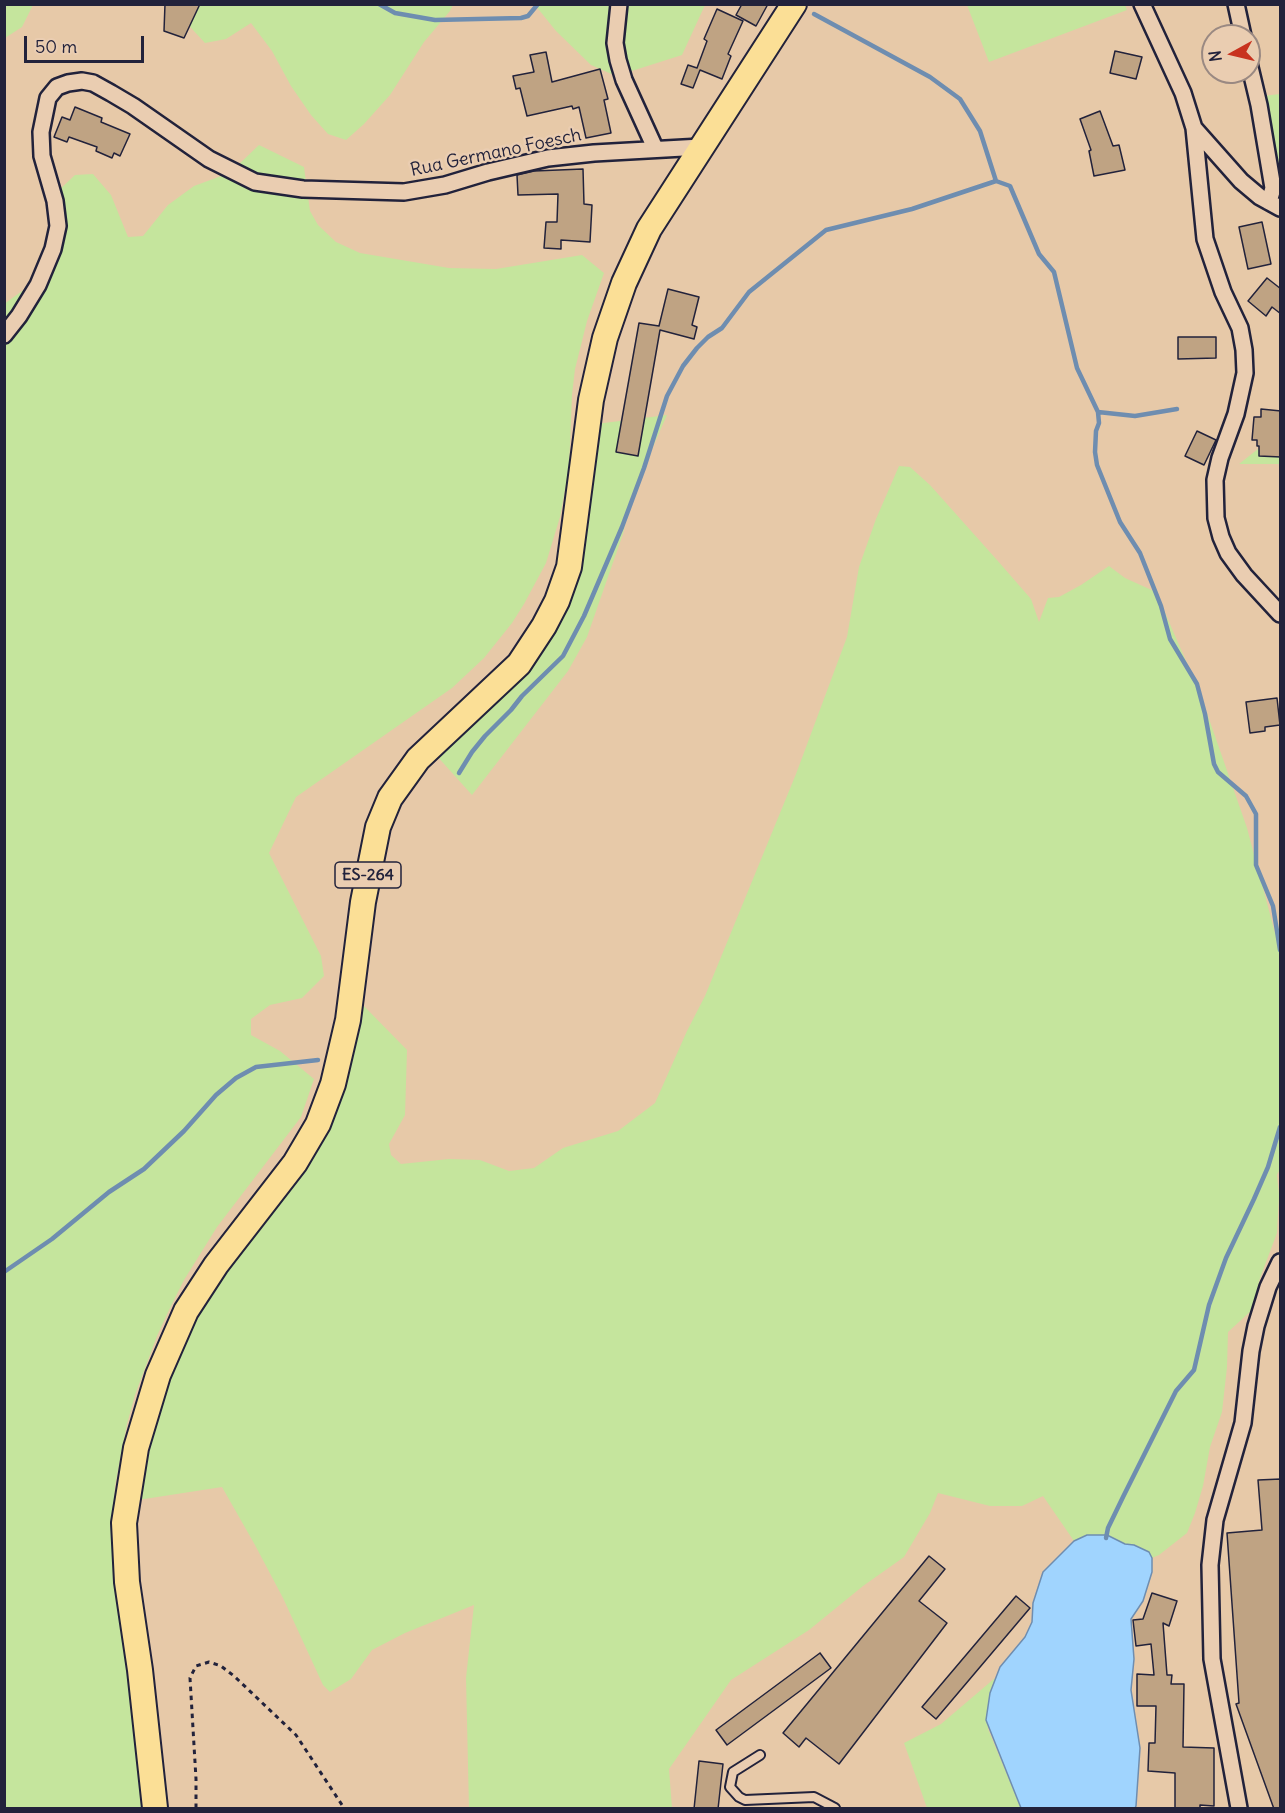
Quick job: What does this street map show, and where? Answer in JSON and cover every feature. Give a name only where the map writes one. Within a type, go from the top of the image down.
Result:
[{"type":"main road","name":"ES-264","points":[[155,1809],[140,1670],[127,1582],[124,1524],[136,1448],[158,1375],[186,1311],[216,1265],[295,1163],[318,1124],[333,1084],[348,1020],[363,902],[378,827],[390,798],[418,759],[519,664],[557,601],[569,567],[591,400],[605,338],[624,283],[649,229],[794,4]]},
{"type":"street","points":[[619,4],[615,42],[618,60],[624,80],[655,148]]},
{"type":"street","points":[[1143,4],[1183,93],[1194,128],[1205,239],[1216,276],[1240,328],[1244,350],[1245,373],[1236,414],[1215,480],[1216,519],[1228,553],[1244,575],[1281,614]]},
{"type":"street","points":[[1236,4],[1240,24]]},
{"type":"street","name":"Rua Germano Foesch","points":[[4,335],[20,316],[38,285],[58,226],[56,201],[42,156],[41,132],[48,98],[57,87],[68,82],[93,83],[133,106],[209,159],[255,182],[303,189],[404,192],[445,185],[549,158],[655,148],[701,147]]},
{"type":"street","points":[[1254,84],[1275,205]]},
{"type":"street","points":[[1194,128],[1241,181],[1275,205]]},
{"type":"street","points":[[1239,1809],[1212,1659],[1210,1565],[1215,1520],[1242,1423],[1256,1326],[1268,1287],[1281,1262]]},
{"type":"lane","points":[[760,1755],[733,1772],[730,1787],[739,1797],[745,1800],[813,1797],[835,1809]]},
{"type":"path","points":[[196,1809],[190,1678],[196,1666],[208,1662],[221,1666],[234,1676],[296,1735],[344,1809]]},
{"type":"green space","points":[[5,4],[33,5],[22,27],[5,38]]},
{"type":"green space","points":[[176,5],[453,5],[424,42],[390,95],[346,140],[328,134],[311,115],[291,86],[272,51],[251,23],[226,39],[205,43],[181,17]]},
{"type":"green space","points":[[535,5],[705,5],[682,55],[616,76],[591,65],[556,31]]},
{"type":"green space","points":[[967,5],[1125,5],[1127,10],[989,62]]},
{"type":"green space","points":[[1280,94],[1280,195],[1263,96]]},
{"type":"green space","points":[[259,145],[304,167],[310,211],[318,225],[336,242],[360,253],[449,268],[496,269],[582,255],[604,273],[587,321],[575,369],[569,469],[560,517],[546,563],[524,604],[484,658],[452,688],[296,797],[269,853],[321,956],[324,976],[302,998],[270,1005],[251,1019],[251,1035],[280,1051],[314,1079],[301,1117],[217,1227],[184,1280],[170,1308],[135,1395],[115,1486],[113,1546],[118,1605],[155,1808],[5,1808],[4,304],[36,281],[54,235],[58,191],[75,175],[93,174],[111,195],[128,237],[143,236],[168,205],[194,186],[224,175]]},
{"type":"green space","points":[[667,415],[630,499],[623,534],[587,637],[568,671],[472,795],[427,745],[467,708],[544,616],[596,424]]},
{"type":"green space","points":[[1280,431],[1280,464],[1239,464],[1277,434]]},
{"type":"green space","points":[[899,466],[910,467],[930,485],[1031,599],[1039,622],[1048,598],[1059,597],[1109,566],[1125,578],[1156,592],[1200,693],[1247,828],[1275,933],[1280,935],[1280,1169],[1277,1175],[1279,1195],[1277,1233],[1260,1278],[1252,1310],[1228,1332],[1222,1412],[1210,1447],[1203,1486],[1195,1513],[1187,1533],[1152,1558],[1149,1552],[1107,1535],[1087,1535],[1074,1541],[1043,1496],[1022,1506],[990,1506],[938,1493],[930,1513],[904,1557],[863,1586],[809,1630],[731,1680],[669,1769],[672,1808],[469,1808],[466,1678],[474,1605],[405,1633],[372,1650],[351,1679],[330,1692],[323,1685],[283,1598],[222,1487],[138,1500],[150,1430],[191,1318],[273,1195],[360,1002],[407,1050],[405,1115],[389,1144],[391,1155],[401,1164],[449,1159],[480,1160],[509,1171],[534,1168],[563,1148],[618,1131],[655,1103],[705,996],[796,774],[847,637],[859,567],[876,519]]},
{"type":"green space","points":[[995,1678],[990,1693],[988,1729],[1021,1808],[927,1808],[904,1743],[941,1724]]},
{"type":"water","points":[[1087,1535],[1107,1535],[1149,1552],[1152,1558],[1152,1572],[1143,1601],[1131,1619],[1134,1659],[1131,1690],[1140,1748],[1136,1806],[1135,1808],[1021,1808],[986,1720],[990,1693],[1000,1667],[1025,1637],[1032,1622],[1033,1603],[1043,1572],[1074,1541]]},
{"type":"building","points":[[165,4],[200,4],[184,38],[164,31]]},
{"type":"building","points":[[742,4],[768,4],[756,26],[736,15]]},
{"type":"building","points":[[717,9],[743,21],[728,54],[731,56],[722,79],[700,70],[693,88],[681,84],[688,65],[697,68],[707,41],[704,39]]},
{"type":"building","points":[[1115,51],[1142,57],[1136,79],[1110,73]]},
{"type":"building","points":[[546,52],[552,82],[600,69],[608,99],[604,100],[611,133],[586,138],[579,107],[573,109],[572,106],[527,116],[520,88],[516,89],[513,76],[534,72],[530,55]]},
{"type":"building","points":[[75,107],[102,118],[101,122],[130,134],[120,156],[114,153],[112,158],[96,151],[97,147],[69,137],[67,142],[54,137],[62,117],[70,120]]},
{"type":"building","points":[[1100,111],[1113,146],[1119,145],[1125,170],[1094,176],[1089,151],[1091,150],[1080,119]]},
{"type":"building","points":[[583,169],[584,204],[592,205],[590,242],[561,240],[561,249],[544,248],[546,222],[557,222],[558,194],[518,195],[517,175],[534,171]]},
{"type":"building","points":[[1262,222],[1271,264],[1248,269],[1239,227]]},
{"type":"building","points":[[1267,278],[1281,289],[1281,314],[1272,307],[1266,316],[1248,301]]},
{"type":"building","points":[[668,289],[699,297],[692,325],[697,327],[694,339],[660,330],[638,456],[616,452],[639,323],[659,326]]},
{"type":"building","points":[[1178,337],[1216,337],[1216,358],[1178,359]]},
{"type":"building","points":[[1261,409],[1281,411],[1281,457],[1259,456],[1257,440],[1252,440],[1254,417],[1261,417]]},
{"type":"building","points":[[1197,431],[1216,440],[1204,465],[1185,456]]},
{"type":"building","points":[[1277,698],[1280,725],[1265,727],[1265,731],[1250,733],[1246,702]]},
{"type":"building","points":[[1281,1479],[1281,1809],[1274,1809],[1236,1704],[1239,1703],[1227,1533],[1262,1530],[1258,1480]]},
{"type":"building","points":[[929,1556],[945,1569],[919,1601],[947,1623],[839,1764],[806,1738],[799,1747],[783,1733]]},
{"type":"building","points":[[1152,1593],[1177,1601],[1169,1626],[1163,1623],[1167,1675],[1172,1675],[1171,1684],[1184,1684],[1183,1747],[1214,1748],[1214,1806],[1200,1805],[1200,1809],[1175,1809],[1175,1773],[1148,1771],[1149,1743],[1155,1743],[1156,1706],[1137,1706],[1137,1674],[1154,1675],[1151,1644],[1136,1646],[1133,1620],[1143,1619]]},
{"type":"building","points":[[1016,1596],[1030,1608],[936,1719],[922,1707]]},
{"type":"building","points":[[820,1653],[831,1668],[727,1745],[716,1730]]},
{"type":"building","points":[[699,1761],[723,1764],[718,1809],[694,1809]]},
{"type":"waterway","points":[[379,4],[395,13],[435,20],[521,18],[528,16],[538,4]]},
{"type":"waterway","points":[[814,14],[930,77],[960,99],[980,131],[996,181]]},
{"type":"waterway","points":[[459,773],[485,736],[563,656],[584,616],[622,527],[667,396],[683,366],[697,348],[722,328],[749,292],[826,230],[912,209],[996,181],[1010,186],[1039,254],[1054,272],[1077,368],[1098,412],[1099,423],[1096,431],[1095,452],[1097,465],[1120,522],[1140,553],[1161,606],[1170,639],[1197,684],[1214,764],[1218,772],[1246,796],[1256,814],[1256,865],[1273,906],[1280,950]]},
{"type":"waterway","points":[[1098,412],[1135,416],[1177,409]]},
{"type":"waterway","points":[[4,1272],[52,1239],[109,1192],[144,1169],[184,1131],[216,1095],[236,1078],[256,1067],[318,1060]]},
{"type":"waterway","points":[[1106,1538],[1108,1528],[1176,1391],[1194,1370],[1209,1305],[1226,1258],[1268,1167],[1280,1127]]}]
